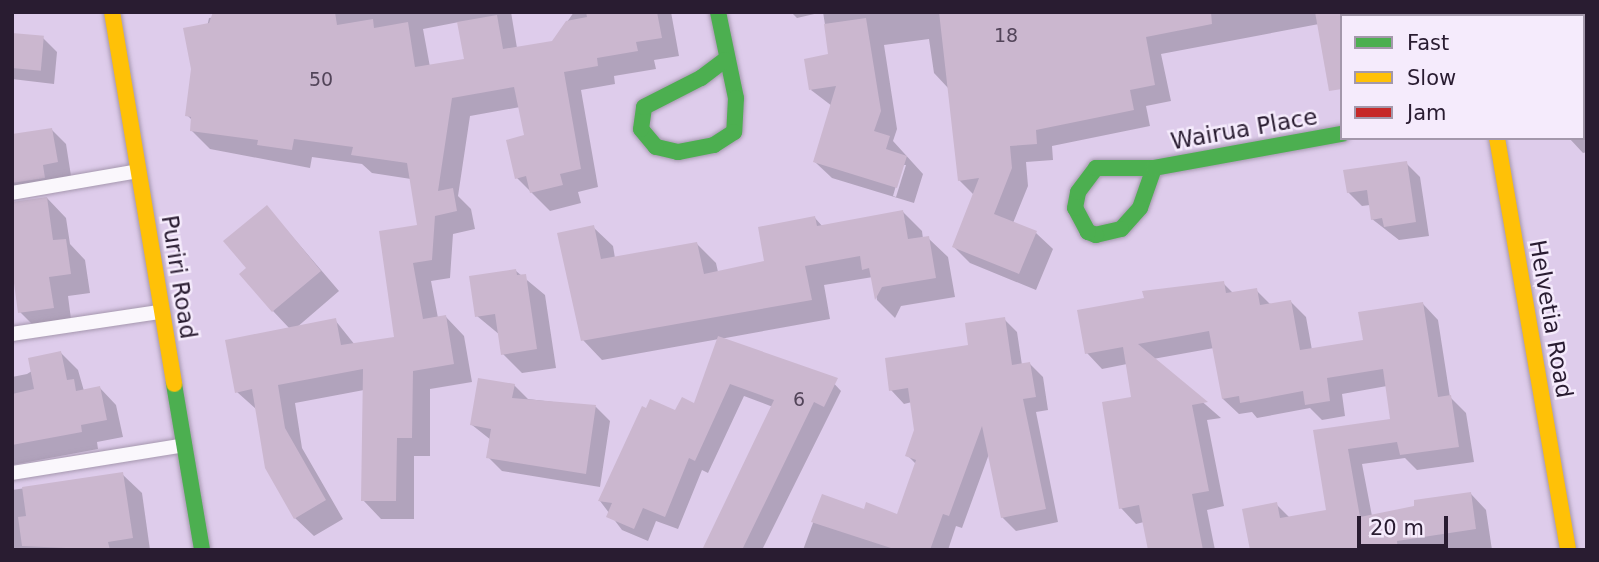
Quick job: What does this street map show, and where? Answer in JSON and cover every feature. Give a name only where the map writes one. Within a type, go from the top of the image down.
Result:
[{"type":"street","name":"Puriri Road","points":[[112,12],[201,550]]},
{"type":"street","points":[[718,12],[725,60],[736,99],[734,132],[714,145],[678,152],[656,147],[641,129],[644,107],[701,78],[725,60]]},
{"type":"street","name":"Wairua Place","points":[[1154,168],[1140,208],[1121,229],[1096,235],[1088,232],[1075,208],[1078,192],[1096,168],[1154,168],[1340,134]]},
{"type":"street","name":"Helvetia Road","points":[[1497,140],[1568,550]]},
{"type":"lane","points":[[12,192],[138,171]]},
{"type":"lane","points":[[12,334],[162,312]]},
{"type":"lane","points":[[12,473],[184,445]]},
{"type":"building","points":[[213,12],[335,12],[337,25],[373,19],[374,28],[408,22],[415,67],[464,59],[457,22],[497,15],[503,49],[552,41],[566,21],[587,17],[586,12],[657,12],[662,38],[636,42],[638,51],[597,58],[598,66],[564,72],[581,169],[560,174],[563,185],[530,193],[526,176],[515,179],[506,140],[524,135],[514,87],[452,98],[438,191],[453,188],[457,211],[435,216],[432,260],[413,263],[423,319],[446,315],[454,364],[413,371],[412,438],[397,438],[396,501],[361,501],[363,369],[278,385],[285,428],[326,500],[294,519],[265,468],[252,389],[235,393],[225,340],[336,318],[341,345],[394,337],[379,231],[417,225],[407,163],[351,155],[353,147],[294,139],[292,150],[257,145],[258,140],[190,131],[191,117],[185,116],[191,69],[183,28],[209,23]]},
{"type":"building","points":[[939,12],[1211,12],[1212,24],[1146,37],[1155,85],[1130,90],[1134,110],[1036,130],[1037,144],[1010,146],[1012,168],[994,214],[1037,231],[1019,274],[952,247],[979,178],[958,181]]},
{"type":"building","points":[[1315,12],[1342,12],[1340,89],[1329,91]]},
{"type":"building","points":[[866,18],[881,111],[874,131],[890,136],[886,149],[907,156],[897,188],[813,162],[836,86],[809,90],[804,59],[828,54],[824,24]]},
{"type":"building","points":[[12,33],[44,36],[41,71],[12,68]]},
{"type":"building","points":[[52,128],[58,162],[43,165],[45,178],[12,183],[12,134]]},
{"type":"building","points":[[1407,161],[1416,222],[1384,227],[1382,218],[1371,220],[1367,190],[1347,193],[1343,170]]},
{"type":"building","points":[[47,197],[53,240],[66,239],[71,274],[49,277],[54,308],[18,313],[12,268],[12,202]]},
{"type":"building","points":[[267,205],[321,271],[272,312],[239,274],[246,268],[223,241]]},
{"type":"building","points":[[903,210],[908,239],[929,236],[936,278],[882,287],[875,300],[869,268],[862,270],[860,256],[805,266],[812,300],[581,341],[557,233],[594,225],[601,259],[697,242],[704,274],[764,261],[758,227],[815,216],[817,226]]},
{"type":"building","points":[[516,269],[517,275],[526,274],[537,349],[501,355],[495,314],[475,317],[469,276]]},
{"type":"building","points":[[1224,281],[1226,293],[1257,288],[1260,305],[1291,300],[1300,350],[1363,340],[1358,312],[1423,302],[1438,397],[1451,395],[1459,447],[1400,455],[1397,442],[1348,449],[1360,517],[1414,506],[1414,500],[1471,492],[1476,529],[1397,541],[1398,550],[1250,550],[1242,509],[1277,502],[1280,518],[1326,510],[1313,430],[1390,419],[1383,369],[1327,378],[1330,401],[1305,405],[1303,391],[1240,403],[1239,396],[1222,399],[1209,331],[1138,344],[1208,402],[1192,405],[1209,491],[1192,494],[1203,550],[1148,550],[1139,505],[1119,509],[1102,402],[1131,397],[1123,347],[1085,354],[1077,310],[1144,298],[1142,291]]},
{"type":"building","points":[[1005,317],[1012,365],[1030,362],[1036,397],[1023,399],[1046,509],[1001,518],[982,426],[949,516],[943,514],[930,550],[897,550],[811,522],[822,494],[864,509],[866,502],[897,514],[916,460],[905,456],[914,430],[908,388],[889,391],[885,358],[968,345],[965,323]]},
{"type":"building","points":[[718,336],[838,378],[824,407],[814,402],[742,550],[702,550],[774,400],[730,384],[695,461],[689,458],[665,517],[643,508],[634,529],[606,517],[612,503],[598,501],[642,406],[646,408],[650,399],[675,410],[682,397],[694,403]]},
{"type":"building","points":[[61,351],[67,380],[74,379],[76,391],[100,386],[107,420],[81,425],[82,432],[12,445],[12,394],[34,389],[28,358]]},
{"type":"building","points":[[478,378],[515,384],[512,398],[596,405],[586,474],[486,458],[491,429],[470,425]]},
{"type":"building","points":[[123,472],[133,538],[108,542],[110,550],[22,546],[18,517],[26,516],[22,487]]},
{"type":"traffic: fast","points":[[718,12],[736,98],[734,132],[714,145],[678,152],[656,147],[641,129],[644,107],[701,78],[725,60]]},
{"type":"traffic: fast","points":[[1154,168],[1340,134]]},
{"type":"traffic: fast","points":[[1096,168],[1154,168],[1140,208],[1121,229],[1096,235],[1088,232],[1075,208],[1078,192],[1096,168]]},
{"type":"traffic: fast","points":[[174,384],[202,550]]},
{"type":"traffic: slow","points":[[112,12],[174,384]]},
{"type":"traffic: slow","points":[[1497,140],[1568,550]]}]
